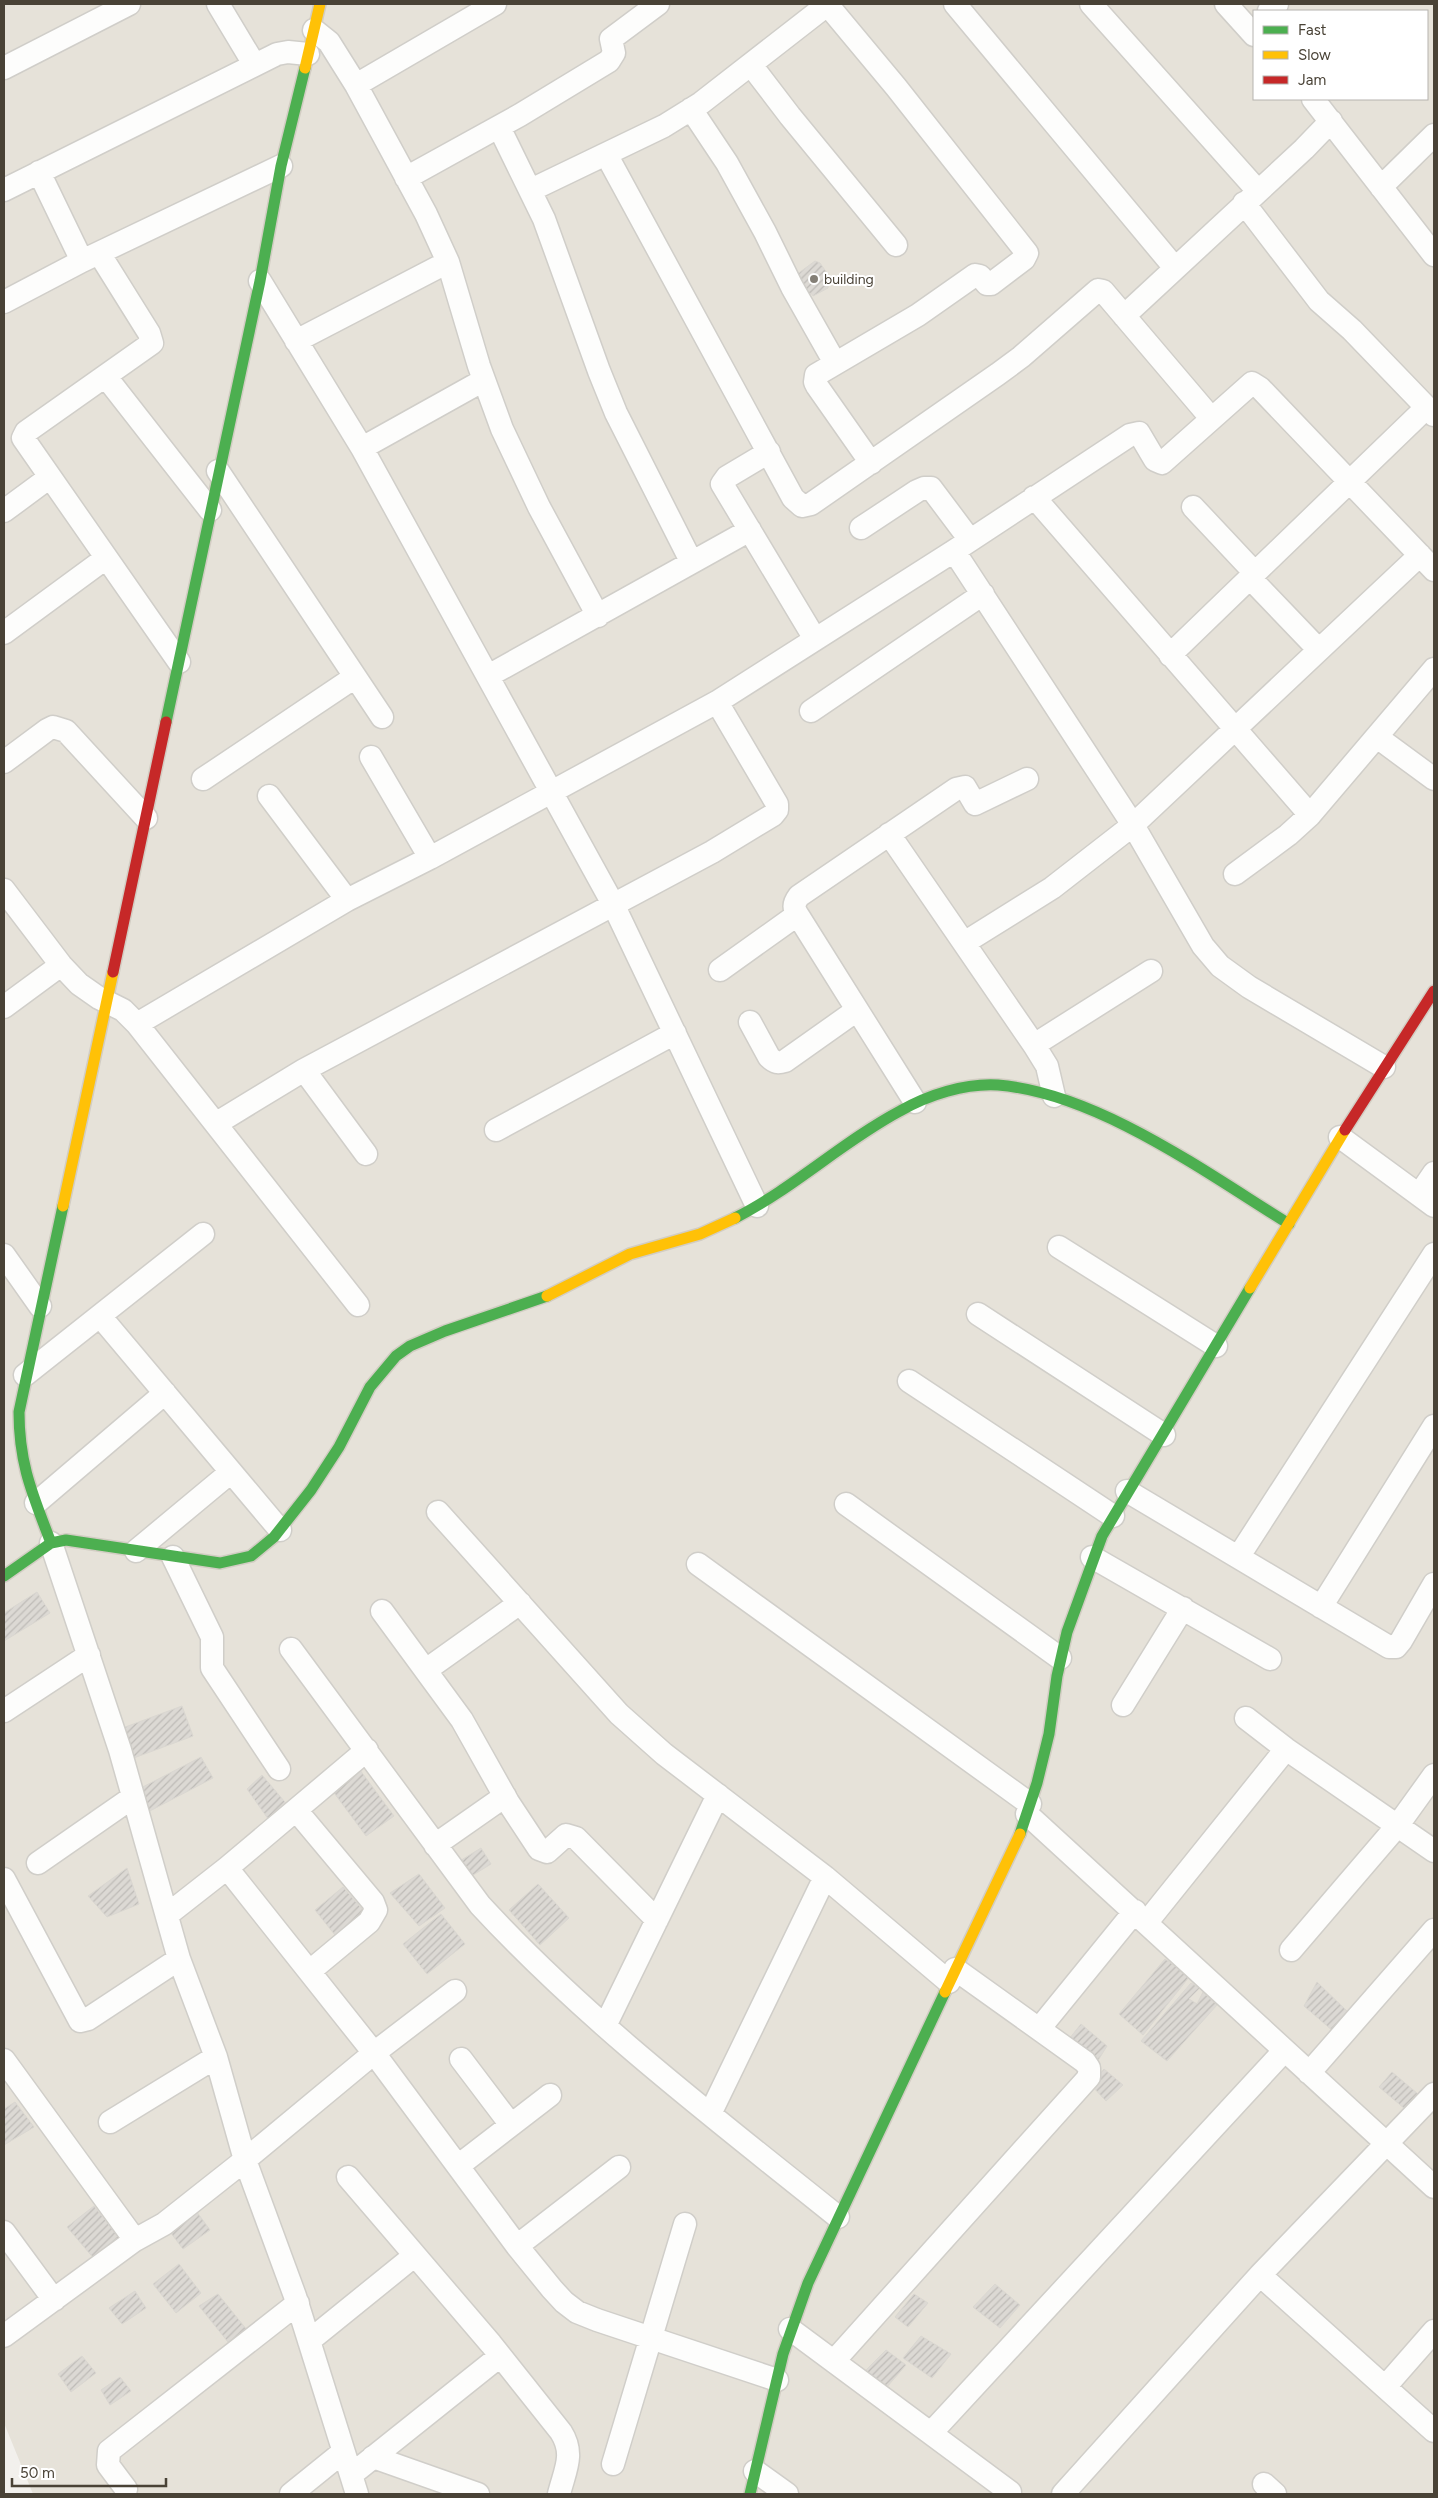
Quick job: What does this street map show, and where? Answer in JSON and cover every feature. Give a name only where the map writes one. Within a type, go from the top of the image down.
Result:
[{"type":"street","points":[[4,68],[129,4]]},
{"type":"street","points":[[218,4],[254,64]]},
{"type":"street","points":[[320,4],[282,166],[260,281],[218,471],[146,818],[25,1375],[19,1412],[18,1442],[25,1473],[89,1655],[133,1797],[179,1959],[216,2057],[245,2160],[298,2303],[354,2485]]},
{"type":"street","points":[[356,85],[495,4]]},
{"type":"street","points":[[406,178],[499,127],[609,61],[614,53],[612,39],[658,4]]},
{"type":"street","points":[[955,4],[1175,268]]},
{"type":"street","points":[[1091,4],[1251,197],[1319,301],[1352,330],[1431,411],[1350,481],[1170,655]]},
{"type":"street","points":[[1226,4],[1253,30]]},
{"type":"street","points":[[531,190],[664,126],[691,110],[823,8],[831,9],[903,95],[1026,253],[1024,259],[991,284],[987,284],[980,276],[975,275],[918,315],[816,375],[815,382],[871,463]]},
{"type":"street","points":[[314,30],[330,42],[356,85],[426,214],[448,262],[484,380],[517,462],[598,616]]},
{"type":"street","points":[[4,190],[254,64],[288,52],[308,54]]},
{"type":"street","points":[[750,65],[896,245]]},
{"type":"street","points":[[1314,100],[1434,255]]},
{"type":"street","points":[[691,110],[727,163],[765,232],[792,287],[836,362]]},
{"type":"street","points":[[1124,316],[1331,121]]},
{"type":"street","points":[[499,127],[531,190],[616,413],[691,562]]},
{"type":"street","points":[[1381,186],[1434,135]]},
{"type":"street","points":[[606,154],[793,498],[802,506],[811,504],[1022,356],[1098,290],[1103,291],[1211,418]]},
{"type":"street","points":[[4,302],[91,257],[282,166]]},
{"type":"street","points":[[39,172],[91,257],[152,339],[149,347],[24,435],[24,441],[179,662]]},
{"type":"street","points":[[296,341],[448,262]]},
{"type":"street","points":[[260,281],[362,448],[613,904],[757,1206]]},
{"type":"street","points":[[106,377],[210,510]]},
{"type":"street","points":[[362,448],[484,380]]},
{"type":"street","points":[[137,1024],[347,900],[430,858],[717,702],[1135,432],[1142,436],[1157,462],[1162,463],[1248,386],[1255,384],[1427,562],[1319,650],[1133,825],[1052,888],[964,943]]},
{"type":"street","points":[[769,452],[723,480],[724,488],[815,639]]},
{"type":"street","points":[[218,471],[382,717]]},
{"type":"street","points":[[4,511],[50,478]]},
{"type":"street","points":[[861,528],[917,491],[931,488],[962,545],[983,594],[1133,825],[1203,946],[1220,966],[1249,988],[1384,1068]]},
{"type":"street","points":[[1034,498],[1310,815]]},
{"type":"street","points":[[1193,507],[1319,650]]},
{"type":"street","points":[[488,676],[750,530]]},
{"type":"street","points":[[4,633],[106,558]]},
{"type":"street","points":[[811,711],[983,594]]},
{"type":"street","points":[[1235,874],[1288,835],[1310,815],[1434,669]]},
{"type":"street","points":[[203,779],[355,677]]},
{"type":"street","points":[[217,1123],[304,1070],[712,852],[774,815],[777,810],[774,799],[717,702]]},
{"type":"street","points":[[4,762],[47,730],[60,728],[66,731],[146,818]]},
{"type":"street","points":[[1377,737],[1434,779]]},
{"type":"street","points":[[371,757],[430,858]]},
{"type":"street","points":[[915,1102],[797,915],[794,910],[794,902],[889,834],[961,786],[965,788],[975,804],[1027,779]]},
{"type":"street","points":[[269,796],[347,900]]},
{"type":"street","points":[[889,834],[1034,1045],[1046,1066],[1054,1096]]},
{"type":"street","points":[[4,891],[61,965],[80,984],[123,1010],[137,1024],[217,1123],[358,1306]]},
{"type":"street","points":[[720,970],[797,915]]},
{"type":"street","points":[[4,1007],[61,965]]},
{"type":"street","points":[[1034,1045],[1151,971]]},
{"type":"street","points":[[750,2494],[790,2329],[808,2283],[952,1975],[1010,1859],[1029,1809],[1049,1734],[1060,1658],[1092,1557],[1127,1491],[1164,1435],[1340,1137],[1433,995]]},
{"type":"street","points":[[750,1022],[769,1057],[774,1062],[779,1063],[786,1061],[857,1010]]},
{"type":"street","points":[[496,1130],[675,1033]]},
{"type":"street","points":[[304,1070],[366,1154]]},
{"type":"street","points":[[4,1576],[51,1543],[81,1541],[172,1557],[220,1563],[235,1562],[252,1555],[268,1543],[280,1530],[336,1452],[363,1398],[380,1372],[396,1356],[416,1343],[539,1299],[606,1264],[710,1230],[791,1186],[885,1119],[915,1102],[948,1091],[978,1085],[1000,1085],[1054,1096],[1147,1139],[1289,1224]]},
{"type":"street","points":[[1340,1137],[1426,1200],[1434,1173]]},
{"type":"street","points":[[25,1375],[203,1234]]},
{"type":"street","points":[[1059,1247],[1216,1346]]},
{"type":"street","points":[[1239,1556],[1434,1254]]},
{"type":"street","points":[[4,1255],[40,1306]]},
{"type":"street","points":[[978,1314],[1164,1435]]},
{"type":"street","points":[[100,1316],[280,1530]]},
{"type":"street","points":[[909,1380],[1113,1516]]},
{"type":"street","points":[[36,1503],[165,1393]]},
{"type":"street","points":[[1321,1607],[1434,1426]]},
{"type":"street","points":[[136,1551],[231,1472]]},
{"type":"street","points":[[1127,1491],[1239,1556],[1381,1643],[1396,1647],[1434,1584]]},
{"type":"street","points":[[846,1504],[1060,1658]]},
{"type":"street","points":[[438,1512],[619,1714],[664,1754],[952,1975],[1039,2029],[1085,2062],[1090,2068],[1086,2083],[834,2361]]},
{"type":"street","points":[[172,1557],[212,1637],[212,1668],[279,1769]]},
{"type":"street","points":[[1092,1557],[1270,1659]]},
{"type":"street","points":[[698,1564],[1029,1809],[1284,2051],[1434,2187]]},
{"type":"street","points":[[426,1670],[520,1603]]},
{"type":"street","points":[[1123,1705],[1183,1608]]},
{"type":"street","points":[[382,1611],[462,1720],[505,1796],[539,1850],[547,1852],[566,1835],[576,1838],[657,1920]]},
{"type":"street","points":[[291,1649],[480,1905],[514,1942],[605,2026],[838,2217]]},
{"type":"street","points":[[4,1711],[89,1655]]},
{"type":"street","points":[[1246,1718],[1286,1749],[1434,1851]]},
{"type":"street","points":[[1039,2029],[1141,1917],[1286,1749]]},
{"type":"street","points":[[167,1915],[227,1868],[367,1750]]},
{"type":"street","points":[[1291,1950],[1398,1825],[1434,1775]]},
{"type":"street","points":[[605,2026],[718,1795]]},
{"type":"street","points":[[435,1844],[505,1796]]},
{"type":"street","points":[[38,1863],[133,1797]]},
{"type":"street","points":[[296,1810],[373,1902],[376,1910],[369,1922],[310,1971]]},
{"type":"street","points":[[227,1868],[374,2053],[518,2246],[558,2296],[578,2312],[777,2380]]},
{"type":"street","points":[[710,2114],[825,1877]]},
{"type":"street","points":[[4,1879],[80,2021],[88,2019],[179,1959]]},
{"type":"street","points":[[1309,2073],[1434,1930]]},
{"type":"street","points":[[4,2336],[135,2240],[164,2224],[245,2160],[374,2053],[455,1991]]},
{"type":"street","points":[[931,2433],[1284,2051]]},
{"type":"street","points":[[110,2122],[216,2057]]},
{"type":"street","points":[[462,2059],[511,2125]]},
{"type":"street","points":[[4,2060],[135,2240]]},
{"type":"street","points":[[1063,2494],[1260,2275],[1434,2094]]},
{"type":"street","points":[[458,2166],[550,2095]]},
{"type":"street","points":[[518,2246],[619,2167]]},
{"type":"street","points":[[348,2177],[500,2356],[568,2443],[570,2452],[559,2494]]},
{"type":"street","points":[[613,2464],[685,2224]]},
{"type":"street","points":[[4,2232],[54,2300]]},
{"type":"street","points":[[309,2342],[414,2256]]},
{"type":"street","points":[[1260,2275],[1434,2431]]},
{"type":"street","points":[[126,2489],[108,2466],[109,2451],[298,2303]]},
{"type":"street","points":[[790,2329],[1010,2492]]},
{"type":"street","points":[[1384,2387],[1434,2331]]},
{"type":"street","points":[[354,2485],[373,2457],[500,2356]]},
{"type":"street","points":[[291,2494],[343,2452]]},
{"type":"street","points":[[373,2457],[478,2494]]},
{"type":"street","points":[[755,2471],[787,2494]]},
{"type":"shaded area","points":[[4,4],[1434,4],[1434,2494],[33,2494],[4,2423]]},
{"type":"building","name":"building","points":[[815,261],[820,263],[829,276],[828,288],[813,296],[811,293],[808,297],[796,275]]},
{"type":"building","points":[[37,1592],[50,1613],[4,1641],[4,1613]]},
{"type":"building","points":[[182,1706],[193,1736],[131,1759],[120,1729]]},
{"type":"building","points":[[201,1757],[213,1778],[146,1813],[135,1791]]},
{"type":"building","points":[[357,1766],[394,1816],[366,1836],[329,1786]]},
{"type":"building","points":[[262,1775],[290,1808],[271,1823],[247,1789]]},
{"type":"building","points":[[481,1848],[491,1864],[465,1880],[455,1864]]},
{"type":"building","points":[[127,1868],[139,1904],[107,1917],[88,1896]]},
{"type":"building","points":[[419,1874],[445,1908],[419,1926],[390,1893]]},
{"type":"building","points":[[538,1884],[569,1918],[540,1945],[509,1910]]},
{"type":"building","points":[[343,1887],[368,1916],[339,1940],[315,1910]]},
{"type":"building","points":[[441,1914],[465,1944],[427,1974],[403,1944]]},
{"type":"building","points":[[1165,1959],[1190,1976],[1143,2035],[1119,2014]]},
{"type":"building","points":[[1317,1982],[1349,2013],[1333,2031],[1304,2006]]},
{"type":"building","points":[[1191,1983],[1200,1988],[1189,1999],[1197,2004],[1203,1992],[1217,2005],[1167,2061],[1141,2041]]},
{"type":"building","points":[[1081,2024],[1107,2046],[1097,2062],[1069,2039]]},
{"type":"building","points":[[1104,2069],[1123,2085],[1106,2101],[1091,2085]]},
{"type":"building","points":[[1392,2072],[1418,2094],[1405,2109],[1379,2087]]},
{"type":"building","points":[[15,2102],[34,2127],[4,2145],[4,2109]]},
{"type":"building","points":[[191,2204],[210,2230],[183,2249],[164,2224]]},
{"type":"building","points":[[94,2206],[123,2243],[96,2261],[67,2227]]},
{"type":"building","points":[[179,2264],[201,2293],[176,2313],[153,2284]]},
{"type":"building","points":[[995,2284],[1020,2305],[1000,2328],[973,2307]]},
{"type":"building","points":[[135,2291],[146,2308],[122,2324],[109,2308]]},
{"type":"building","points":[[218,2294],[247,2330],[228,2342],[199,2306]]},
{"type":"building","points":[[914,2294],[928,2303],[908,2327],[895,2317]]},
{"type":"building","points":[[921,2336],[951,2354],[932,2378],[903,2358]]},
{"type":"building","points":[[886,2350],[906,2365],[886,2388],[864,2372]]},
{"type":"building","points":[[82,2356],[96,2373],[71,2392],[58,2374]]},
{"type":"building","points":[[120,2377],[131,2391],[110,2405],[101,2390]]},
{"type":"traffic: fast","points":[[166,722],[260,281],[281,166],[305,68]]},
{"type":"traffic: fast","points":[[735,1218],[778,1193],[879,1123],[911,1105],[935,1095],[960,1088],[998,1085],[1035,1091],[1073,1103],[1111,1119],[1186,1159],[1289,1224]]},
{"type":"traffic: fast","points":[[51,1543],[24,1464],[19,1412],[63,1206]]},
{"type":"traffic: fast","points":[[1020,1834],[1037,1783],[1049,1734],[1057,1676],[1067,1632],[1102,1536],[1250,1288]]},
{"type":"traffic: fast","points":[[4,1576],[51,1543],[66,1540],[220,1563],[251,1556],[274,1537],[311,1490],[339,1447],[370,1387],[396,1356],[410,1346],[445,1331],[547,1296]]},
{"type":"traffic: fast","points":[[750,2494],[783,2354],[808,2283],[945,1992]]},
{"type":"traffic: slow","points":[[305,68],[320,4]]},
{"type":"traffic: slow","points":[[63,1206],[113,972]]},
{"type":"traffic: slow","points":[[1250,1288],[1345,1130]]},
{"type":"traffic: slow","points":[[547,1296],[630,1254],[700,1234],[735,1218]]},
{"type":"traffic: slow","points":[[945,1992],[1020,1834]]},
{"type":"traffic: jam","points":[[113,972],[166,722]]},
{"type":"traffic: jam","points":[[1345,1130],[1434,991]]},
{"type":"place","name":"building","points":[[814,279]]}]
